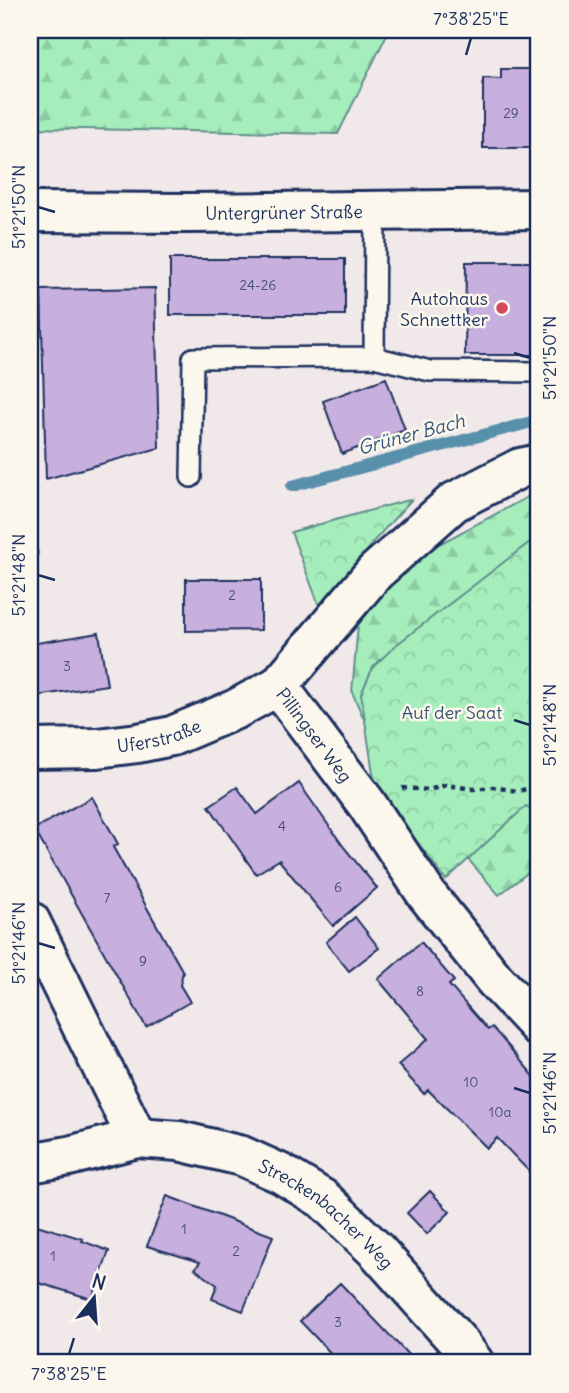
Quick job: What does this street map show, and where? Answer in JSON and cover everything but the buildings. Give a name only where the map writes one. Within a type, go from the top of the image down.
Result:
[{"type":"street","name":"Untergrüner Straße","points":[[30,212],[539,209]]},
{"type":"street","name":"Pillingser Weg","points":[[539,464],[520,468],[454,502],[376,572],[278,686],[366,803],[427,895],[494,978],[539,1027]]},
{"type":"street","name":"Uferstraße","points":[[30,749],[97,748],[172,736],[236,709],[278,686]]},
{"type":"street","points":[[30,921],[137,1138]]},
{"type":"street","name":"Streckenbacher Weg","points":[[30,1163],[137,1138],[179,1141],[242,1156],[282,1174],[323,1199],[377,1251],[474,1363]]},
{"type":"lane","points":[[374,357],[375,211]]},
{"type":"lane","points":[[191,477],[193,358],[374,357],[430,371],[539,372]]},
{"type":"path","points":[[366,803],[401,788],[429,790],[446,785],[518,791],[539,786]]},
{"type":"green space","points":[[30,30],[389,30],[338,134],[30,128]]},
{"type":"green space","name":"Auf der Saat","points":[[539,493],[539,864],[499,895],[382,760],[352,692],[358,625],[409,560]]},
{"type":"green space","points":[[412,499],[372,543],[324,618],[291,532]]},
{"type":"green space","name":"Auf der Saat","points":[[539,535],[539,814],[526,806],[446,880],[375,786],[361,694],[373,667],[396,645]]},
{"type":"waterway","name":"Grüner Bach","points":[[292,486],[539,420]]},
{"type":"place","name":"Autohaus Schnettker","points":[[502,308]]}]
